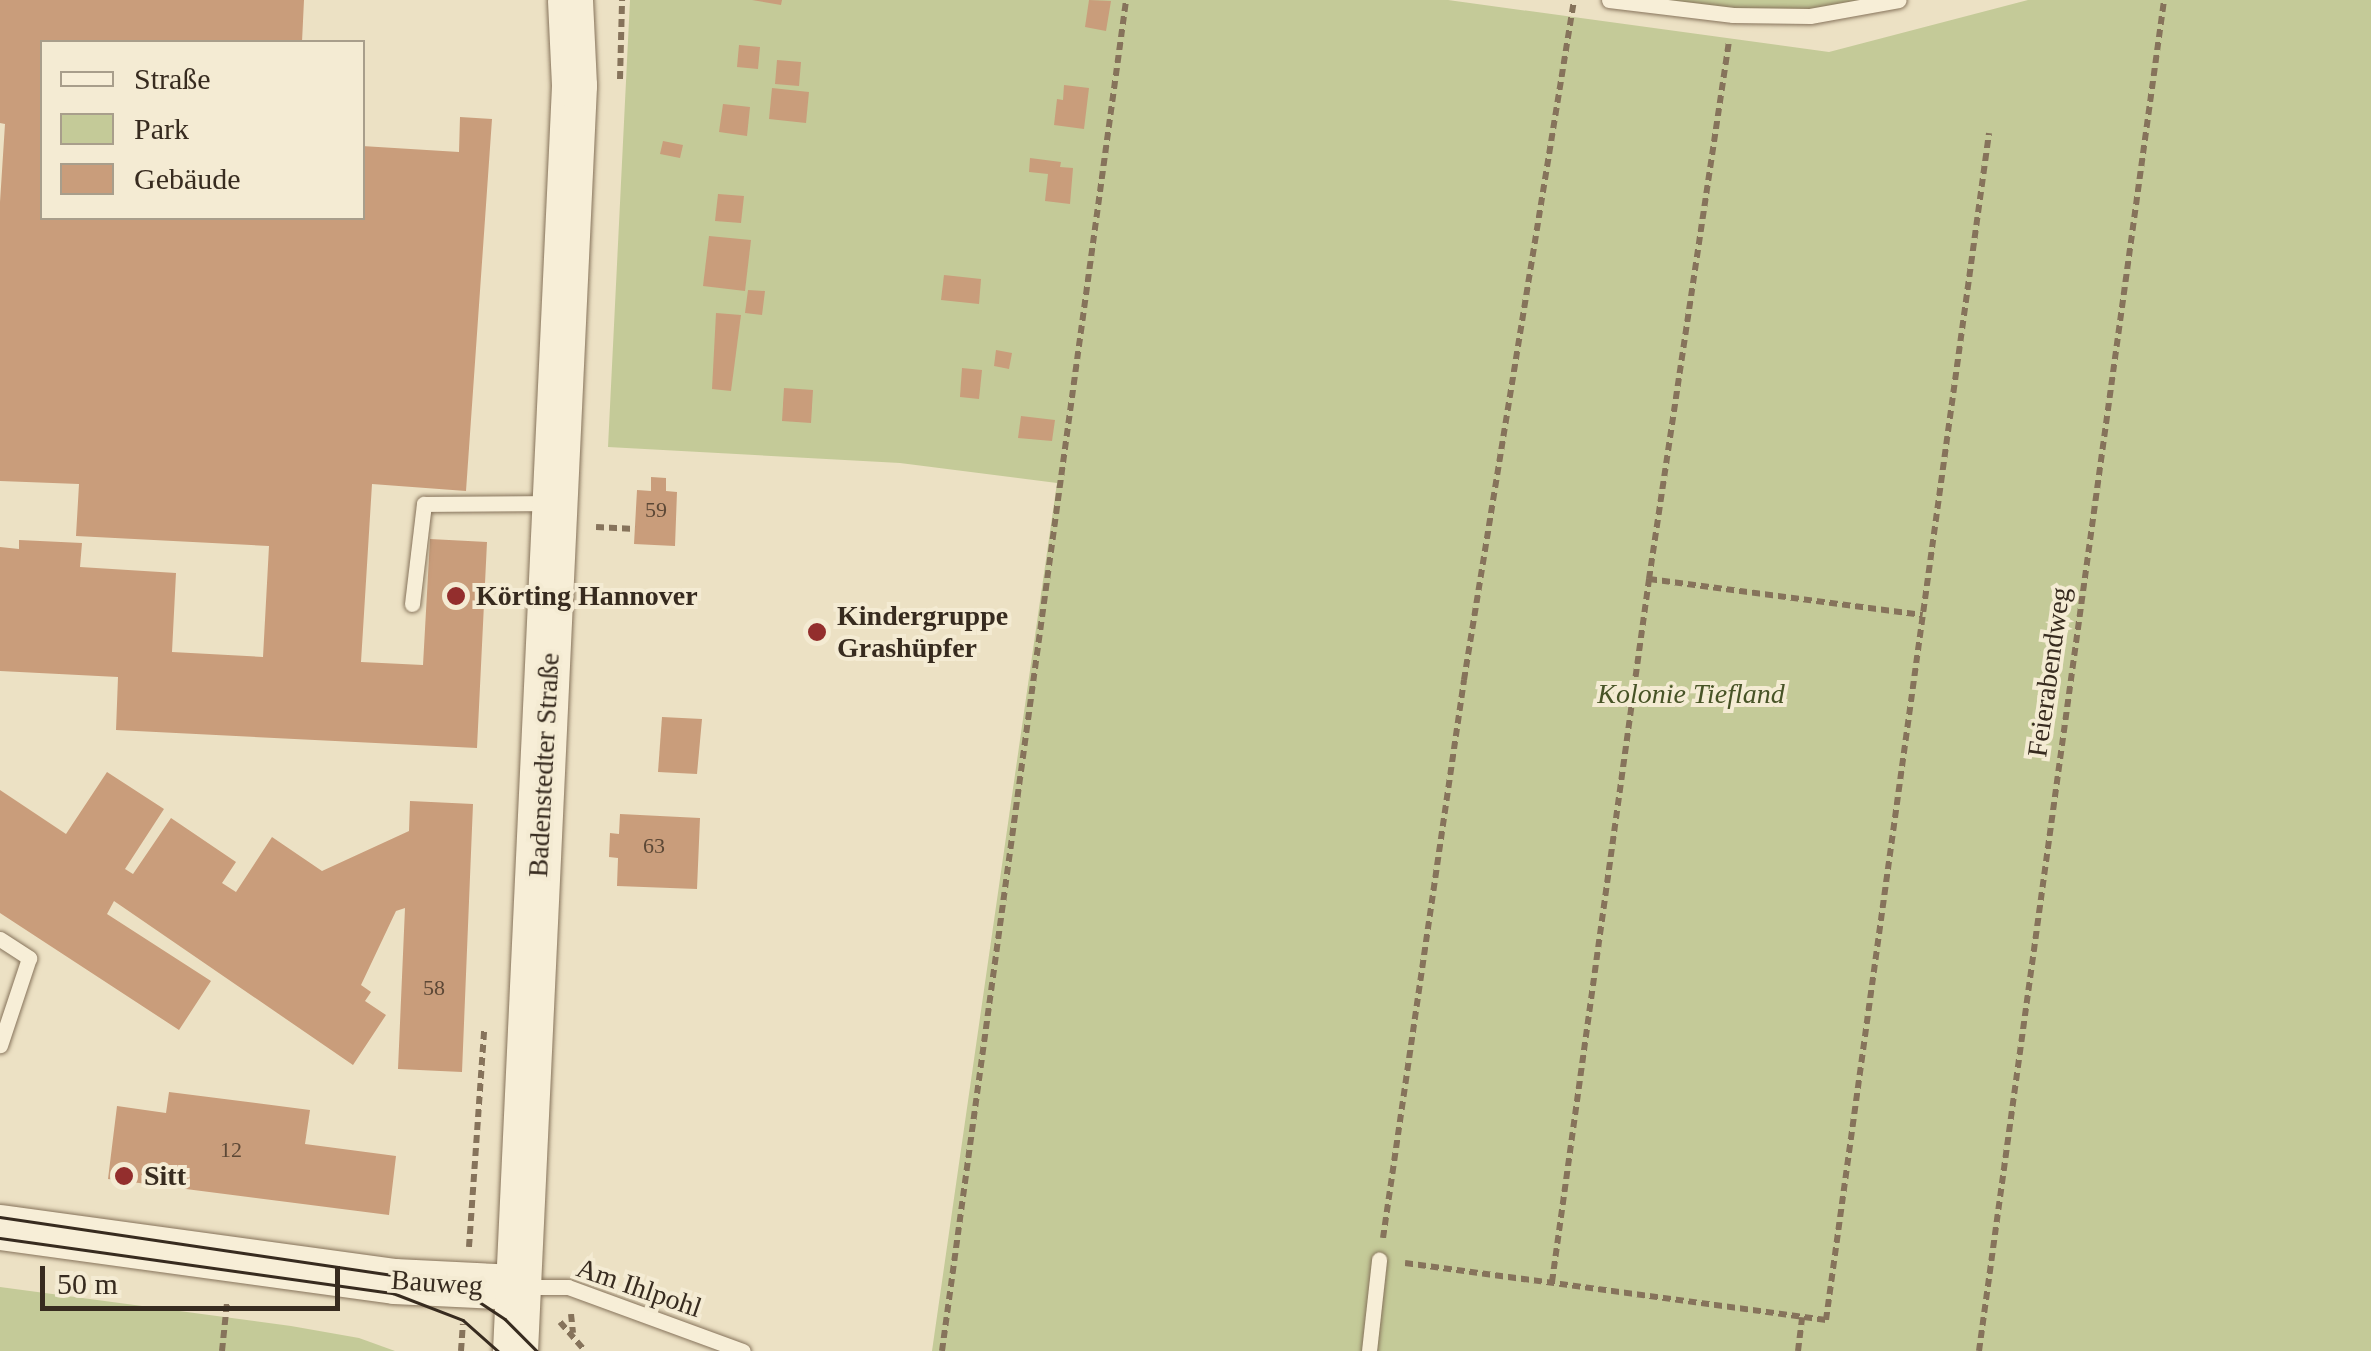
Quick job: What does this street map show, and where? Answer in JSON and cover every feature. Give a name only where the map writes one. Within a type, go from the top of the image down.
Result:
[{"type":"street","name":"Badenstedter Straße","points":[[516,1351],[574,85],[570,0]]},
{"type":"street","name":"Bauweg","points":[[0,1226],[394,1281],[517,1287]]},
{"type":"lane","points":[[1610,0],[1733,14],[1810,16],[1899,0]]},
{"type":"lane","points":[[412,604],[424,504],[556,503]]},
{"type":"lane","points":[[0,938],[29,958],[0,1046]]},
{"type":"lane","points":[[1368,1351],[1380,1260]]},
{"type":"lane","name":"Am Ihlpohl","points":[[517,1287],[568,1286],[743,1351]]},
{"type":"path","points":[[942,1351],[1126,0]]},
{"type":"path","points":[[1574,0],[1467,660],[1380,1260],[1826,1320],[1989,132]]},
{"type":"path","name":"Feierabendweg","points":[[1979,1351],[2164,0]]},
{"type":"path","points":[[1552,1282],[1649,579],[1733,14]]},
{"type":"path","points":[[603,527],[635,529]]},
{"type":"path","points":[[1649,579],[1922,615]]},
{"type":"path","points":[[222,1351],[227,1303]]},
{"type":"path","points":[[1798,1351],[1802,1317]]},
{"type":"path","points":[[573,1333],[584,1351]]},
{"type":"green space","name":"Kolonie Tiefland","points":[[630,0],[1448,0],[1829,52],[2028,0],[2371,0],[2371,1351],[932,1351],[1057,483],[900,463],[608,447]]},
{"type":"green space","points":[[1609,0],[1899,0],[1810,16]]},
{"type":"green space","points":[[0,1287],[291,1326],[359,1338],[395,1351],[0,1351]]},
{"type":"building","points":[[0,0],[304,0],[302,40],[40,40],[40,220],[365,220],[365,146],[459,152],[460,117],[492,119],[466,491],[372,484],[361,662],[423,665],[430,539],[487,542],[477,748],[116,730],[118,677],[0,671],[0,547],[19,549],[19,540],[82,543],[80,567],[176,573],[172,652],[263,657],[269,546],[76,536],[79,484],[0,481],[0,202],[5,124],[0,123]]},
{"type":"building","points":[[752,0],[782,0],[781,5]]},
{"type":"building","points":[[1089,0],[1111,1],[1106,31],[1085,27]]},
{"type":"building","points":[[739,45],[760,47],[758,69],[737,67]]},
{"type":"building","points":[[777,60],[801,62],[799,86],[775,84]]},
{"type":"building","points":[[1064,85],[1089,88],[1084,129],[1054,125],[1057,99],[1063,100]]},
{"type":"building","points":[[772,88],[809,92],[806,123],[769,119]]},
{"type":"building","points":[[723,104],[750,107],[747,136],[719,132]]},
{"type":"building","points":[[663,141],[683,145],[680,158],[660,154]]},
{"type":"building","points":[[1030,158],[1061,162],[1060,167],[1073,168],[1070,204],[1045,201],[1048,174],[1029,172]]},
{"type":"building","points":[[718,194],[744,196],[741,223],[715,221]]},
{"type":"building","points":[[709,236],[751,240],[745,291],[703,286]]},
{"type":"building","points":[[944,275],[981,279],[979,304],[941,300]]},
{"type":"building","points":[[748,290],[765,291],[762,315],[745,313]]},
{"type":"building","points":[[716,313],[741,315],[731,391],[712,389]]},
{"type":"building","points":[[996,350],[1012,353],[1009,369],[994,366]]},
{"type":"building","points":[[962,368],[982,370],[979,399],[960,397]]},
{"type":"building","points":[[784,388],[813,390],[811,423],[782,421]]},
{"type":"building","points":[[1021,416],[1055,420],[1052,441],[1018,438]]},
{"type":"building","points":[[651,477],[666,478],[666,491],[677,492],[675,546],[634,544],[637,490],[651,491]]},
{"type":"building","points":[[662,717],[702,719],[697,774],[658,772]]},
{"type":"building","points":[[107,772],[164,809],[125,869],[133,874],[171,818],[236,862],[222,883],[236,892],[272,837],[322,871],[409,831],[410,801],[473,804],[462,1072],[398,1069],[405,908],[396,911],[361,985],[371,992],[365,1001],[386,1015],[353,1065],[114,901],[107,914],[211,981],[179,1030],[0,913],[0,790],[66,834]]},
{"type":"building","points":[[620,814],[700,818],[697,889],[617,886],[618,858],[609,857],[610,833],[619,834]]},
{"type":"building","points":[[169,1092],[310,1110],[305,1144],[396,1156],[389,1215],[108,1179],[117,1106],[166,1113]]},
{"type":"tram line","points":[[0,1217],[434,1281],[466,1293],[505,1319],[537,1351]]},
{"type":"tram line","points":[[0,1238],[393,1293],[463,1320],[498,1351]]},
{"type":"place","name":"Körting Hannover","points":[[456,596]]},
{"type":"place","name":"Kindergruppe Grashüpfer","points":[[817,632]]},
{"type":"place","name":"Sitt","points":[[124,1176]]}]
